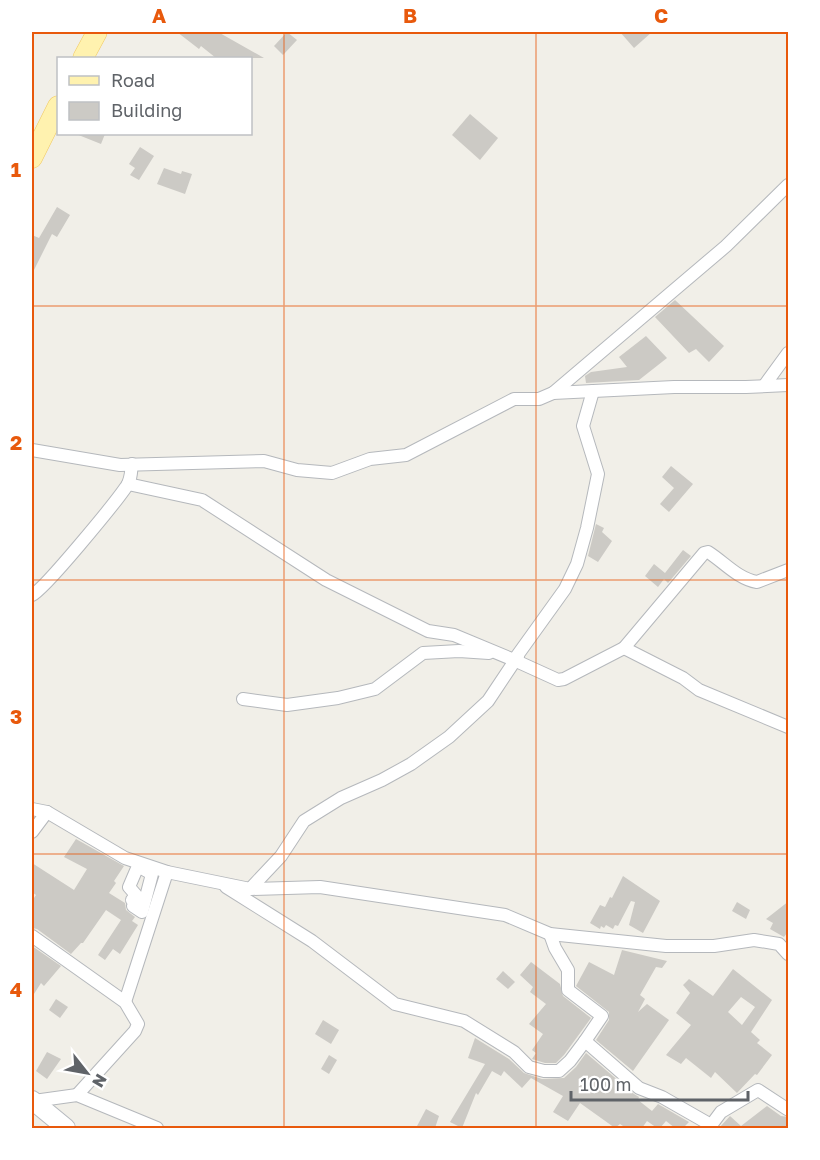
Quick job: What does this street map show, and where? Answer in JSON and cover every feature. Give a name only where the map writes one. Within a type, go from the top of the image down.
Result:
[{"type":"main road","points":[[84,57],[97,32]]},
{"type":"main road","points":[[32,158],[57,108]]},
{"type":"street","points":[[32,450],[120,465],[264,461],[297,470],[332,473],[370,459],[406,455],[514,399],[539,399],[553,393],[726,246],[789,185]]},
{"type":"street","points":[[764,386],[789,353]]},
{"type":"street","points":[[553,393],[674,387],[789,385]]},
{"type":"street","points":[[514,660],[566,589],[579,555],[598,474],[583,426],[592,391]]},
{"type":"street","points":[[32,595],[55,573],[128,484],[132,464]]},
{"type":"street","points":[[128,484],[202,500],[326,580],[428,631],[454,635],[558,680],[624,648],[704,552],[712,554],[744,578],[752,581],[757,582],[789,570]]},
{"type":"street","points":[[624,648],[683,678],[699,690],[789,727]]},
{"type":"street","points":[[243,699],[287,705],[338,698],[375,689],[423,653],[459,651],[519,656],[488,701],[449,737],[411,764],[342,798],[304,821],[280,856],[250,889]]},
{"type":"street","points":[[32,809],[47,812],[125,858],[167,872],[250,889],[320,887],[504,915],[550,933],[666,946],[714,946],[754,940],[779,944],[789,954]]},
{"type":"street","points":[[32,832],[47,812]]},
{"type":"street","points":[[126,1002],[167,872]]},
{"type":"street","points":[[219,882],[312,941],[396,1004],[464,1022],[514,1052],[529,1067],[544,1071],[559,1071],[570,1061],[602,1016],[568,990],[568,970],[555,948],[550,933]]},
{"type":"street","points":[[32,936],[126,1002],[138,1024],[137,1028],[77,1095]]},
{"type":"street","points":[[585,1041],[639,1088],[662,1097],[710,1127],[721,1112],[758,1090],[787,1109],[789,1108]]},
{"type":"street","points":[[33,1100],[77,1095],[158,1128]]},
{"type":"street","points":[[33,1100],[66,1128]]},
{"type":"building","points":[[177,32],[218,32],[264,58],[215,57],[201,46],[199,49]]},
{"type":"building","points":[[287,32],[297,40],[283,55],[274,46]]},
{"type":"building","points":[[620,32],[652,32],[634,48]]},
{"type":"building","points":[[470,114],[498,138],[480,160],[452,135]]},
{"type":"building","points":[[78,135],[105,135],[101,144]]},
{"type":"building","points":[[140,147],[154,156],[139,180],[130,175],[135,168],[129,164]]},
{"type":"building","points":[[164,168],[181,174],[182,171],[192,174],[185,194],[157,184]]},
{"type":"building","points":[[57,207],[70,215],[57,237],[52,234],[32,274],[32,235],[39,238]]},
{"type":"building","points":[[675,300],[724,346],[709,362],[696,349],[689,353],[655,317]]},
{"type":"building","points":[[646,336],[667,358],[639,380],[586,383],[585,376],[591,372],[627,367],[619,357]]},
{"type":"building","points":[[671,466],[693,484],[669,512],[660,504],[674,488],[662,477]]},
{"type":"building","points":[[596,524],[604,528],[602,532],[612,541],[598,562],[588,556]]},
{"type":"building","points":[[683,550],[691,556],[668,583],[664,579],[658,587],[645,576],[654,564],[665,573]]},
{"type":"building","points":[[76,839],[124,866],[109,893],[125,903],[126,910],[135,917],[132,921],[138,925],[120,954],[113,949],[105,960],[98,955],[121,920],[106,910],[83,943],[71,954],[37,929],[32,928],[32,901],[36,895],[32,892],[32,863],[74,890],[87,869],[64,857]]},
{"type":"building","points":[[623,876],[660,901],[643,933],[629,925],[635,902],[631,901],[618,926],[615,925],[613,929],[606,925],[604,928],[601,926],[600,929],[590,923],[600,905],[605,907],[610,897],[612,898]]},
{"type":"building","points":[[789,901],[789,930],[784,937],[770,929],[773,923],[766,919]]},
{"type":"building","points":[[737,902],[750,910],[746,919],[732,911]]},
{"type":"building","points":[[32,946],[61,966],[44,986],[41,983],[32,997]]},
{"type":"building","points":[[622,950],[667,961],[662,968],[656,967],[640,995],[645,999],[638,1012],[647,1004],[669,1020],[633,1071],[596,1040],[609,1020],[609,1012],[576,986],[589,962],[614,975]]},
{"type":"building","points":[[531,962],[560,984],[563,996],[591,1018],[556,1063],[545,1063],[532,1059],[536,1053],[532,1050],[543,1034],[529,1024],[546,1004],[530,992],[533,987],[520,975]]},
{"type":"building","points":[[733,969],[772,1000],[751,1032],[760,1040],[757,1043],[772,1055],[757,1075],[755,1074],[737,1093],[715,1072],[711,1078],[686,1058],[681,1064],[666,1055],[691,1025],[676,1013],[690,993],[683,985],[689,979],[713,996]],"holes":[[[741,997],[755,1007],[742,1025],[728,1012]]]},
{"type":"building","points":[[503,971],[515,982],[508,989],[496,979]]},
{"type":"building","points":[[56,999],[68,1007],[60,1018],[49,1010]]},
{"type":"building","points":[[323,1020],[339,1030],[331,1044],[315,1034]]},
{"type":"building","points":[[475,1038],[509,1059],[524,1073],[542,1079],[564,1078],[586,1053],[639,1097],[638,1100],[652,1111],[658,1104],[689,1122],[683,1128],[675,1128],[666,1121],[660,1128],[657,1128],[647,1121],[642,1128],[626,1128],[620,1124],[615,1128],[580,1103],[568,1121],[553,1112],[563,1096],[531,1078],[522,1088],[504,1071],[501,1076],[492,1071],[478,1095],[476,1093],[462,1128],[450,1122],[485,1064],[468,1058]]},
{"type":"building","points":[[47,1052],[61,1059],[47,1079],[36,1071]]},
{"type":"building","points":[[329,1055],[337,1060],[329,1074],[321,1069]]},
{"type":"building","points":[[767,1106],[781,1116],[789,1117],[789,1128],[719,1128],[730,1116],[741,1126]]},
{"type":"building","points":[[426,1109],[439,1116],[435,1128],[416,1128]]}]
